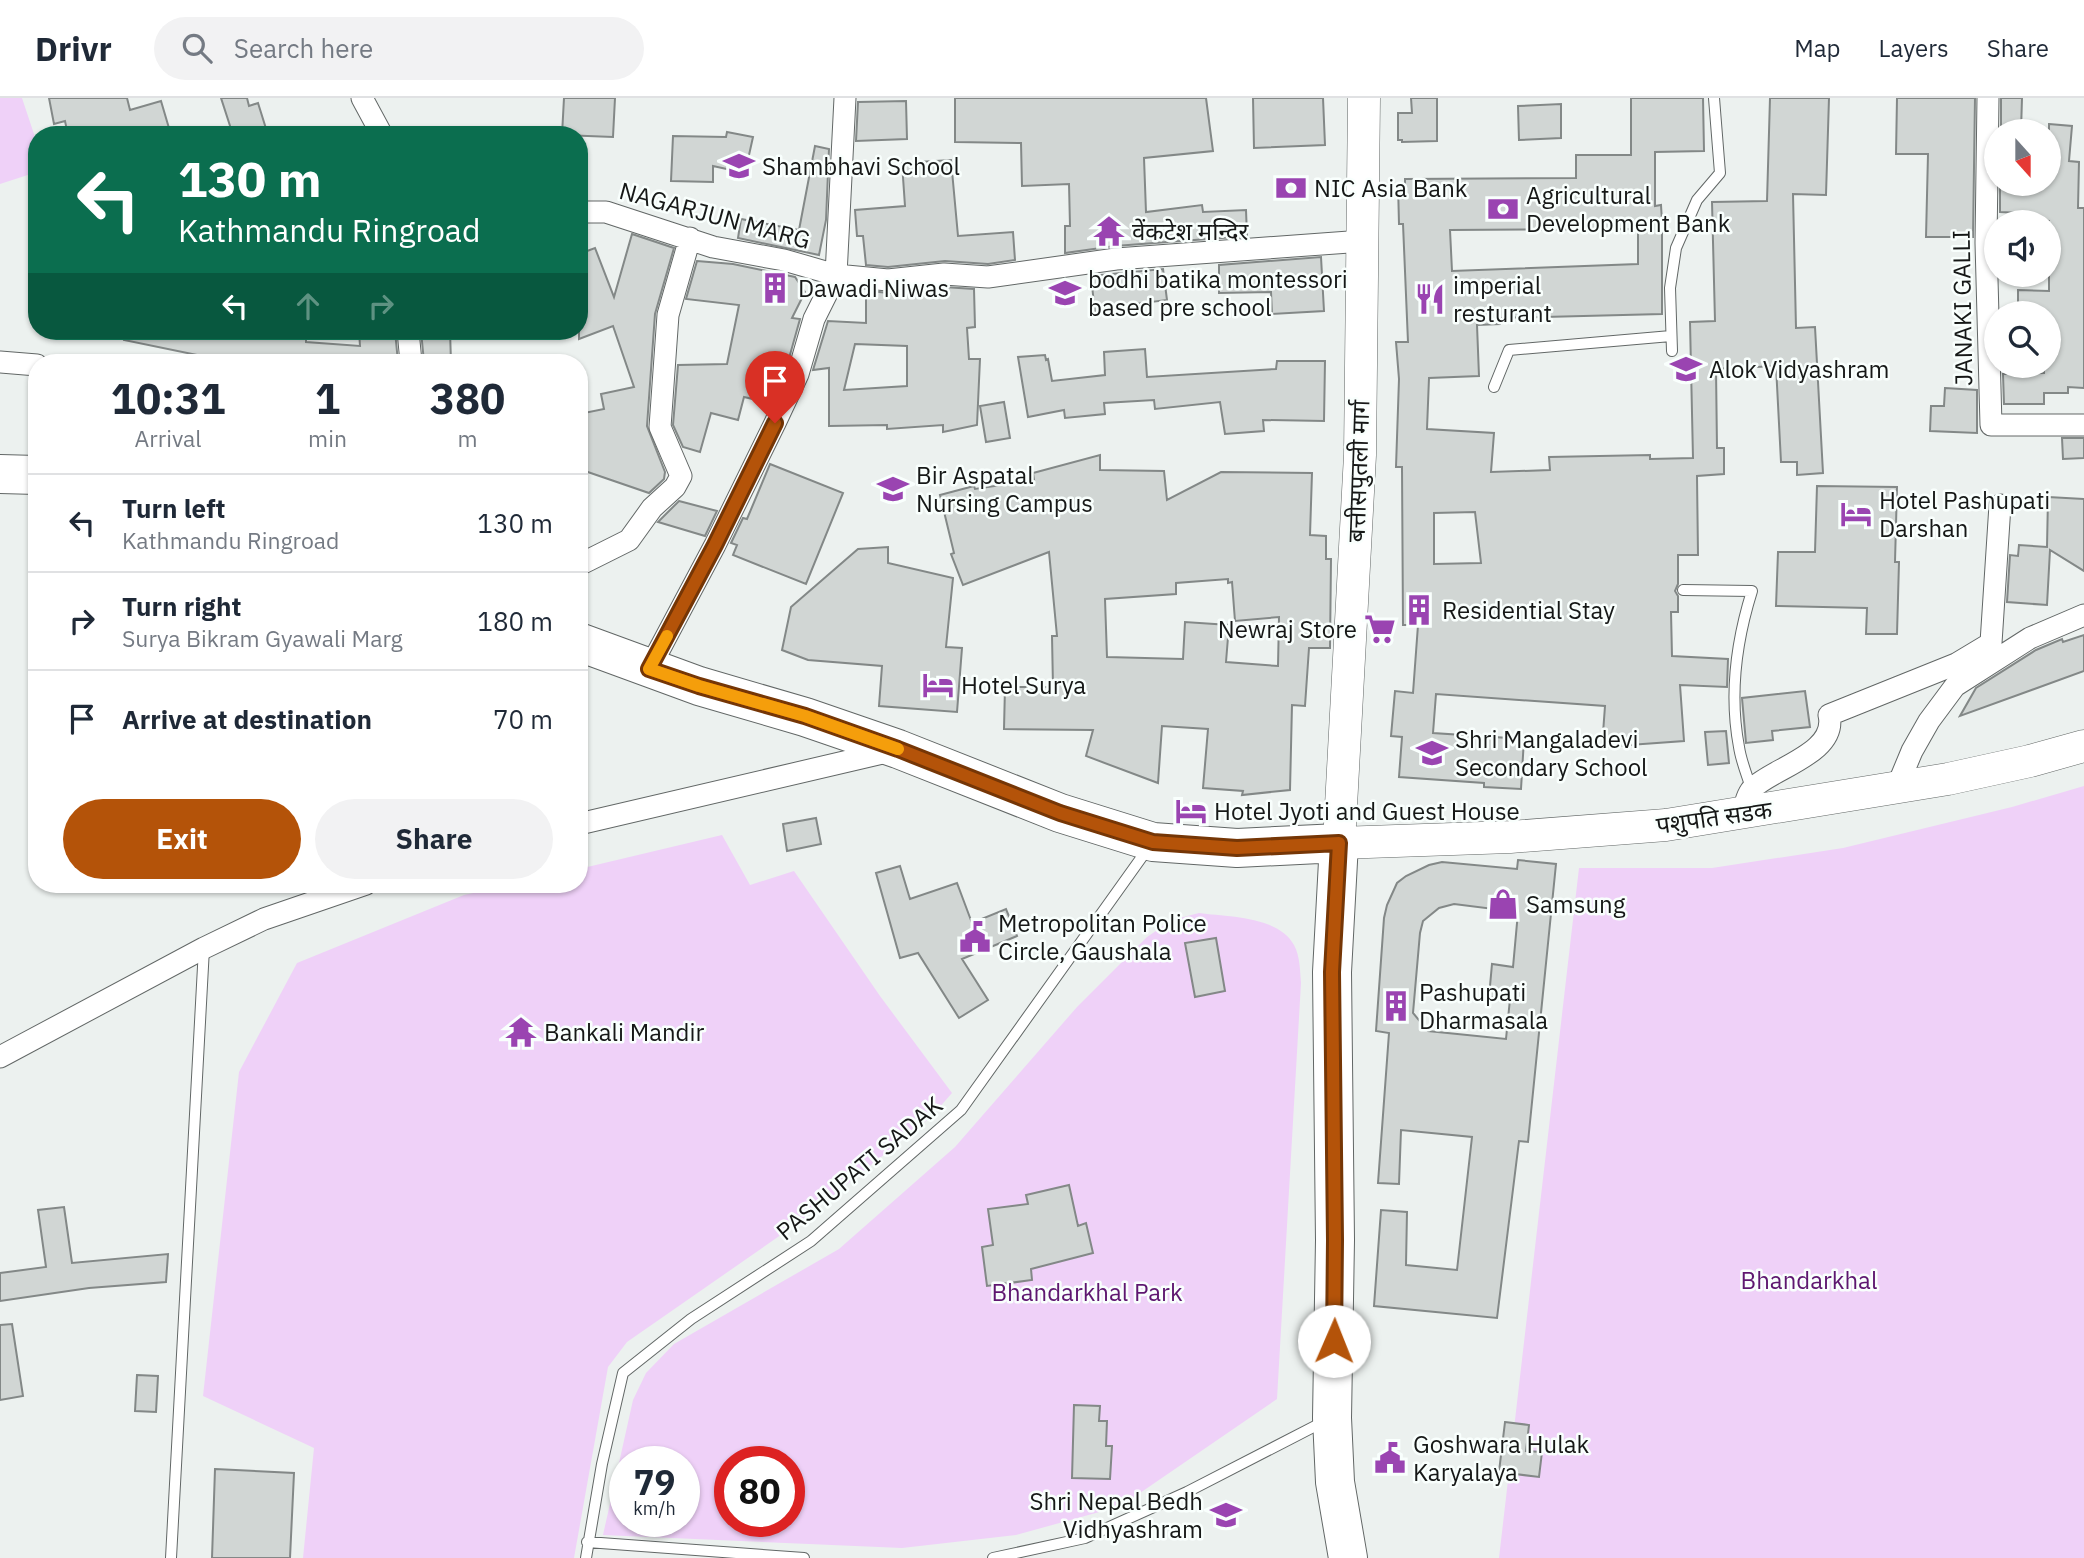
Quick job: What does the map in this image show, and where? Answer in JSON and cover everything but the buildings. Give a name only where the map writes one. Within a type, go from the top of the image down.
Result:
[{"type":"highway","points":[[0,474],[28,475]]},
{"type":"highway","points":[[588,645],[699,686],[805,716],[898,749],[1060,813],[1153,842],[1237,848],[1339,843],[1332,972],[1335,1240],[1332,1418],[1335,1482],[1348,1558]]},
{"type":"main road","name":"बत्तीसपुतली मार्ग","points":[[1339,843],[1360,455],[1364,98]]},
{"type":"main road","name":"पशुपति सडक","points":[[1339,843],[1510,837],[1665,825],[1746,801],[1896,788],[2030,761],[2084,746]]},
{"type":"street","points":[[362,98],[377,126]]},
{"type":"street","points":[[649,669],[715,545],[775,423],[797,374],[814,319],[836,275],[845,98]]},
{"type":"street","name":"JANAKI GALLI","points":[[1988,98],[1986,243],[1991,425],[2084,425]]},
{"type":"street","name":"NAGARJUN MARG","points":[[588,212],[606,212],[713,247],[784,260],[836,275],[888,280],[944,274],[988,277],[1116,259],[1363,241]]},
{"type":"street","points":[[588,560],[629,540],[652,508],[675,487],[681,476],[660,427],[668,315],[690,238]]},
{"type":"street","points":[[0,362],[28,364]]},
{"type":"street","points":[[1746,801],[1822,744],[1830,722],[1829,715],[1956,664],[1991,643],[2000,505]]},
{"type":"street","points":[[1896,788],[1929,721],[1955,686],[2030,638],[2084,615]]},
{"type":"street","points":[[588,822],[898,749]]},
{"type":"street","points":[[0,1057],[264,919],[340,893]]},
{"type":"lane","points":[[1672,351],[1670,288],[1676,248],[1697,200],[1720,173],[1714,98]]},
{"type":"lane","points":[[1494,387],[1509,350],[1671,336]]},
{"type":"lane","points":[[1683,590],[1752,591],[1741,626],[1733,688],[1746,801]]},
{"type":"lane","name":"PASHUPATI SADAK","points":[[586,1558],[622,1373],[691,1319],[811,1241],[961,1110],[1153,842]]},
{"type":"lane","points":[[171,1558],[204,948]]},
{"type":"lane","points":[[993,1558],[1085,1538],[1187,1492],[1332,1418]]},
{"type":"lane","points":[[587,1542],[804,1558]]},
{"type":"green space","points":[[0,98],[22,98],[31,126],[28,126],[28,175],[0,184]]},
{"type":"green space","name":"Bhandarkhal","points":[[2084,786],[2084,1558],[1499,1558],[1579,868],[1712,868],[1843,848],[2012,807]]},
{"type":"green space","points":[[722,835],[750,885],[794,871],[880,996],[952,1093],[931,1117],[801,1221],[627,1342],[608,1367],[574,1558],[303,1558],[314,1448],[203,1396],[239,1072],[297,963],[464,895],[588,893],[588,867]]},
{"type":"green space","name":"Bhandarkhal Park","points":[[1199,913],[1238,917],[1265,923],[1287,935],[1299,958],[1301,983],[1277,1399],[1121,1506],[1016,1535],[902,1548],[649,1537],[700,1537],[700,1446],[623,1446],[633,1400],[646,1373],[674,1344],[839,1249],[955,1147],[1077,1007],[1147,937],[1172,920]]},
{"type":"green space","name":"Bhandarkhal Park","points":[[609,1508],[609,1535],[603,1535]]},
{"type":"slow traffic","points":[[667,636],[649,669],[805,716],[898,749]]},
{"type":"place","name":"Shambhavi School","points":[[739,166]]},
{"type":"place","name":"NIC Asia Bank","points":[[1291,188]]},
{"type":"place","name":"Agricultural Development Bank","points":[[1503,209]]},
{"type":"place","name":"वेंकटेश मन्दिर","points":[[1109,231]]},
{"type":"place","name":"Dawadi Niwas","points":[[775,288]]},
{"type":"place","name":"bodhi batika montessori based pre school","points":[[1065,293]]},
{"type":"place","name":"imperial resturant","points":[[1430,299]]},
{"type":"place","name":"Alok Vidyashram","points":[[1686,369]]},
{"type":"place","name":"Bir Aspatal Nursing Campus","points":[[893,489]]},
{"type":"place","name":"Hotel Pashupati Darshan","points":[[1856,514]]},
{"type":"place","name":"Residential Stay","points":[[1419,610]]},
{"type":"place","name":"Newraj Store","points":[[1380,629]]},
{"type":"place","name":"Hotel Surya","points":[[938,685]]},
{"type":"place","name":"Shri Mangaladevi Secondary School","points":[[1432,753]]},
{"type":"place","name":"Hotel Jyoti and Guest House","points":[[1191,811]]},
{"type":"place","name":"Samsung","points":[[1503,904]]},
{"type":"place","name":"Metropolitan Police Circle, Gaushala","points":[[975,937]]},
{"type":"place","name":"Pashupati Dharmasala","points":[[1396,1006]]},
{"type":"place","name":"Bankali Mandir","points":[[521,1032]]},
{"type":"place","name":"Goshwara Hulak Karyalaya","points":[[1390,1458]]},
{"type":"place","name":"Shri Nepal Bedh Vidhyashram","points":[[1226,1515]]},
{"type":"route","points":[[775,423],[715,545],[649,669],[805,716],[898,749],[1060,813],[1153,842],[1237,848],[1339,843],[1332,972],[1334,1341]]}]
